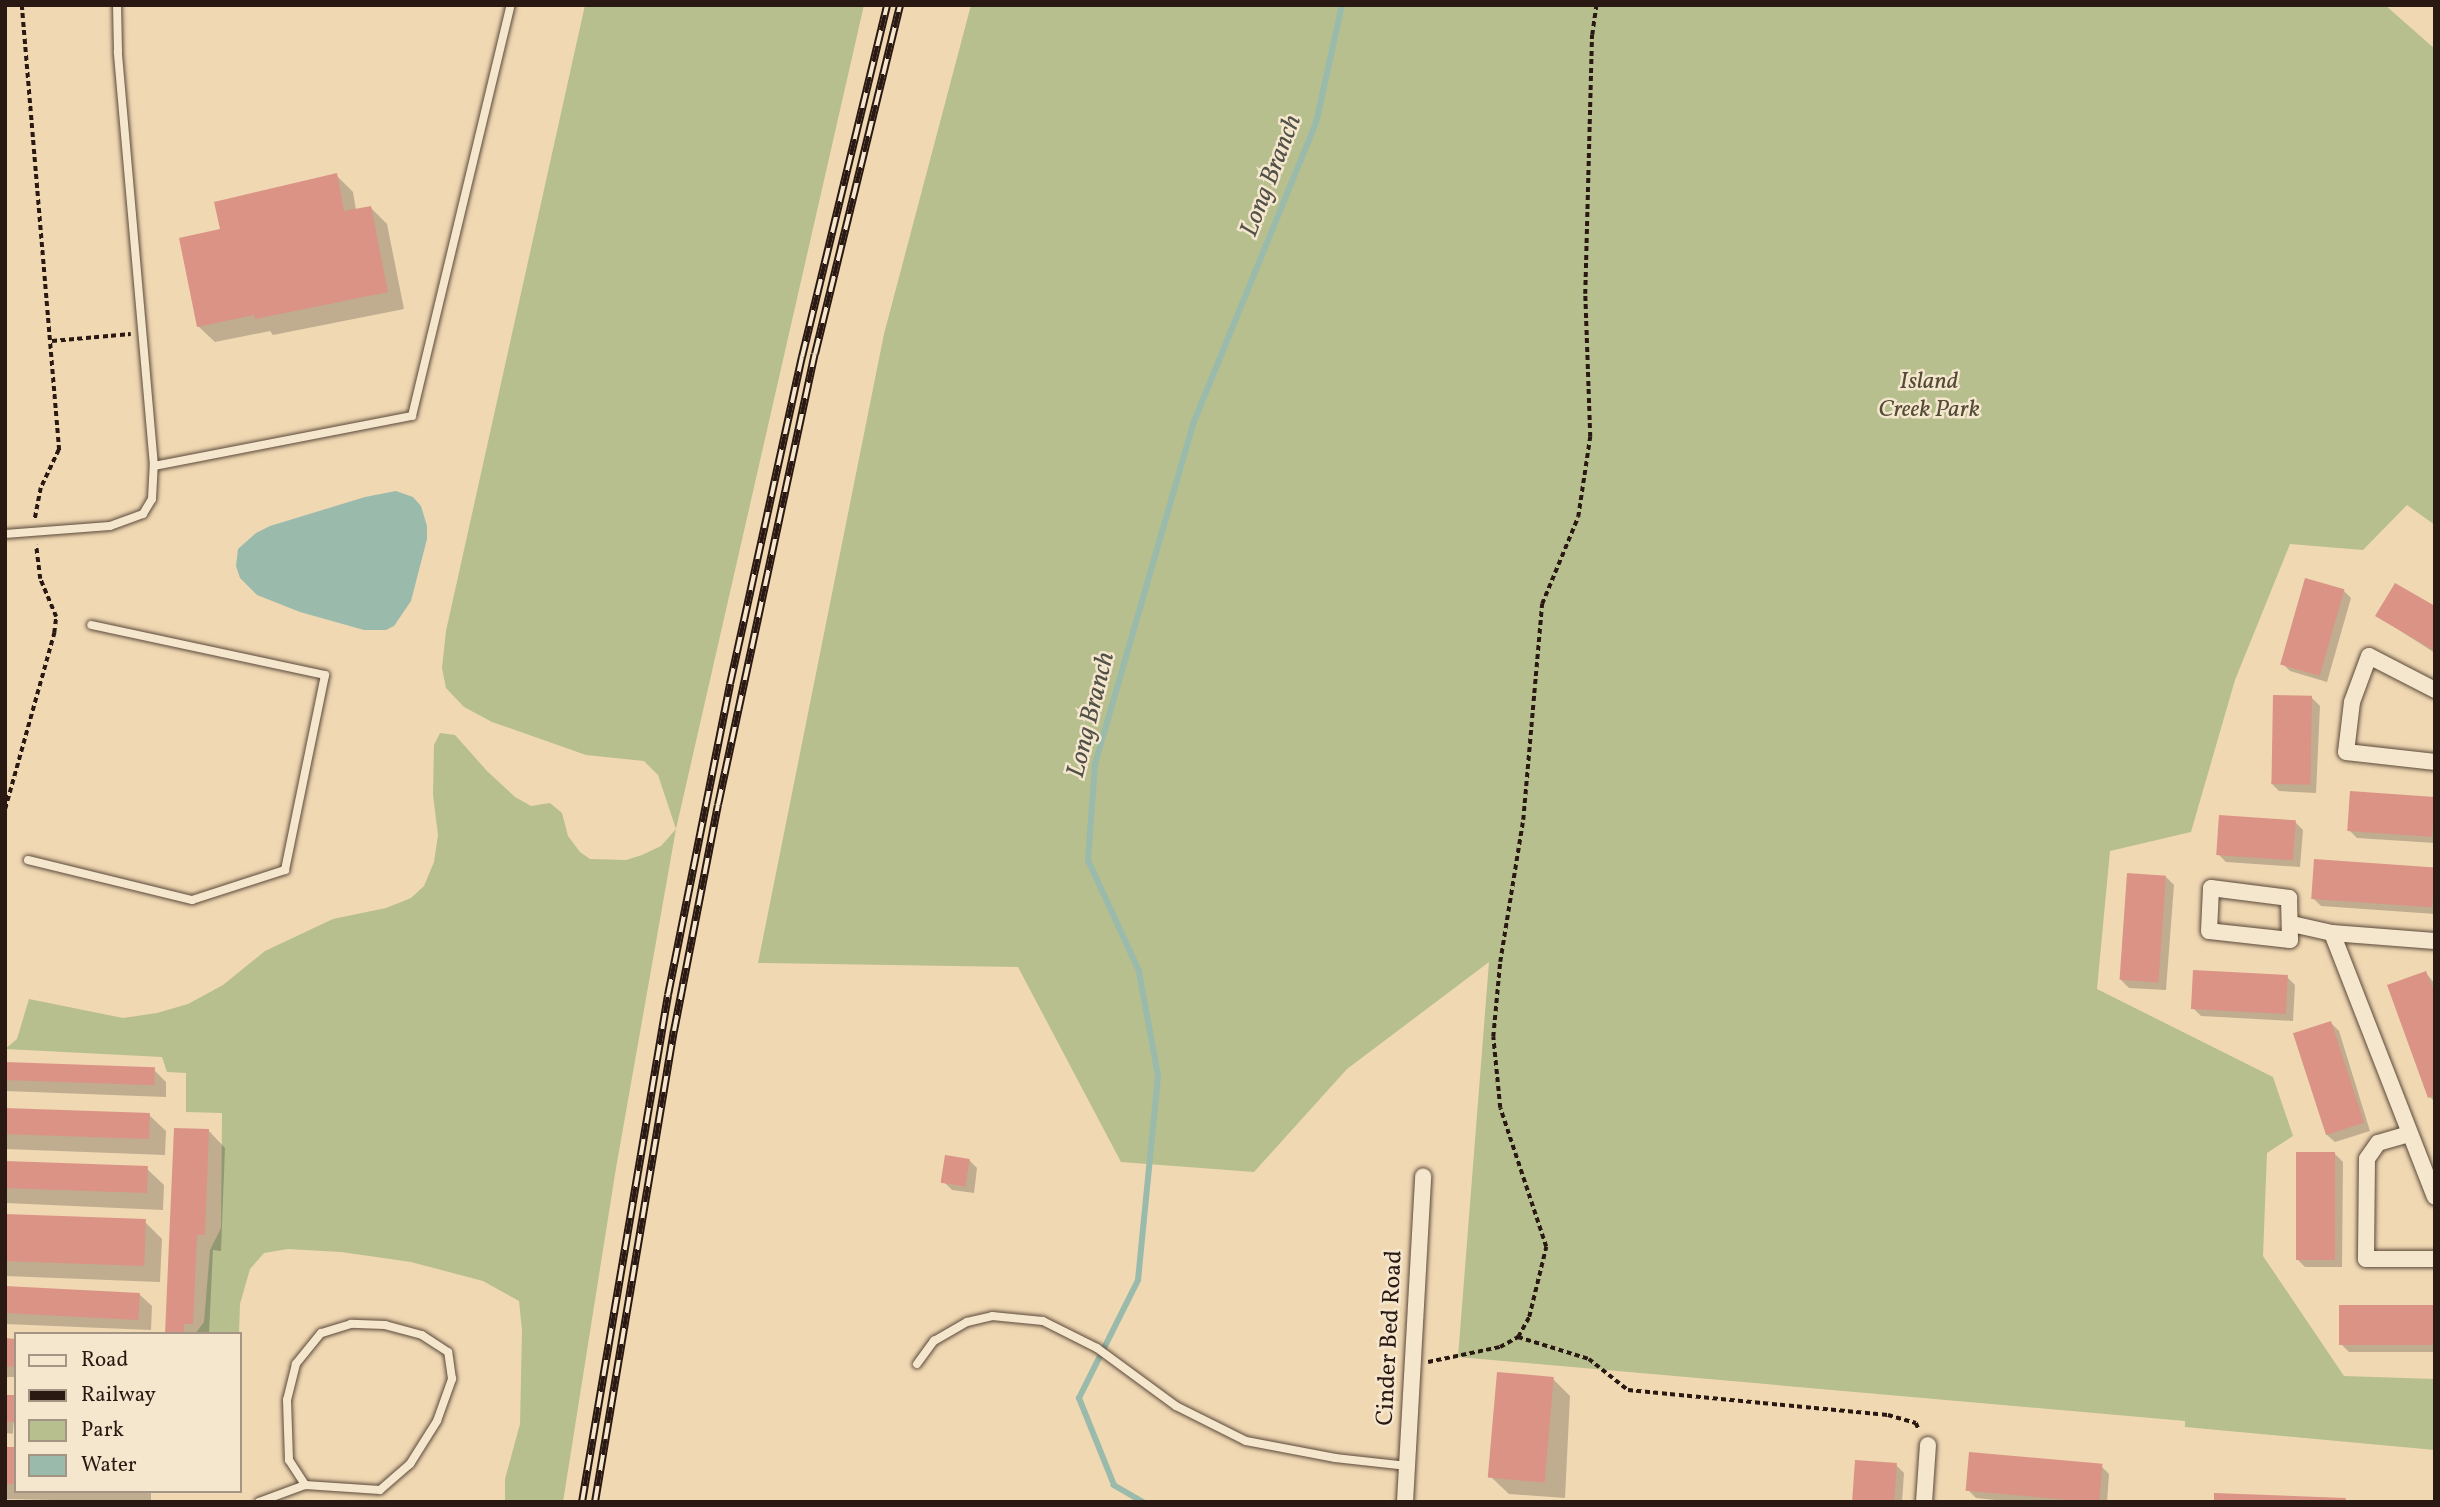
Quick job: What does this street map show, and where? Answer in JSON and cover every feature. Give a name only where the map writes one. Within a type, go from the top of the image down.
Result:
[{"type":"street","points":[[2435,690],[2368,656],[2352,702],[2346,752],[2435,762]]},
{"type":"street","points":[[2211,888],[2289,898],[2292,924],[2290,940],[2209,932],[2211,888]]},
{"type":"street","points":[[2292,924],[2332,933],[2435,941]]},
{"type":"street","points":[[2332,933],[2435,1197]]},
{"type":"street","points":[[2409,1134],[2378,1143],[2367,1159],[2366,1259],[2435,1259]]},
{"type":"street","name":"Cinder Bed Road","points":[[1405,1502],[1410,1367],[1423,1176]]},
{"type":"street","points":[[1924,1502],[1928,1445]]},
{"type":"lane","points":[[5,534],[101,528],[133,520],[149,508],[154,466],[118,52],[117,5]]},
{"type":"lane","points":[[154,466],[412,416],[511,5]]},
{"type":"lane","points":[[28,860],[192,900],[285,870],[325,675],[91,625]]},
{"type":"lane","points":[[916,1364],[934,1341],[967,1322],[992,1316],[1043,1321],[1097,1348],[1176,1406],[1246,1441],[1335,1458],[1408,1466]]},
{"type":"lane","points":[[259,1502],[304,1485],[380,1490],[410,1464],[437,1421],[452,1379],[448,1352],[422,1335],[386,1325],[351,1324],[321,1334],[296,1364],[287,1400],[289,1460],[304,1485]]},
{"type":"path","points":[[5,808],[54,633],[56,617],[40,579],[35,532],[35,511],[41,488],[58,450],[22,5]]},
{"type":"path","points":[[1410,1367],[1450,1355],[1500,1347],[1518,1337],[1529,1317],[1546,1247],[1500,1108],[1493,1037],[1500,962],[1523,820],[1542,604],[1577,517],[1590,437],[1585,294],[1592,35],[1596,5]]},
{"type":"path","points":[[51,341],[144,333]]},
{"type":"path","points":[[1518,1337],[1589,1359],[1628,1390],[1888,1415],[1916,1423],[1928,1445]]},
{"type":"green space","points":[[585,5],[864,5],[676,829],[658,775],[644,761],[586,755],[492,722],[464,707],[446,688],[442,668],[446,631]]},
{"type":"green space","name":"Island Creek Park","points":[[971,5],[2385,5],[2435,49],[2435,525],[2407,505],[2363,550],[2290,544],[2235,680],[2191,832],[2110,851],[2097,989],[2273,1077],[2293,1136],[2267,1153],[2263,1256],[2344,1376],[2435,1379],[2435,1450],[2185,1427],[2185,1421],[1458,1357],[1489,962],[1347,1069],[1254,1172],[1121,1162],[1018,967],[758,963],[884,334]]},
{"type":"green space","points":[[440,733],[455,735],[515,797],[531,806],[550,803],[562,813],[568,836],[580,852],[590,859],[626,860],[661,846],[676,829],[616,1168],[563,1502],[505,1502],[505,1479],[520,1424],[522,1330],[519,1301],[483,1281],[411,1262],[341,1252],[288,1249],[264,1253],[250,1269],[240,1304],[239,1332],[196,1332],[204,1322],[210,1250],[221,1228],[222,1113],[186,1112],[186,1073],[167,1072],[162,1057],[5,1049],[17,1039],[29,999],[123,1018],[157,1013],[188,1004],[223,985],[265,951],[333,919],[386,908],[411,898],[424,886],[434,862],[438,835],[433,795],[434,745]]},
{"type":"water","points":[[396,491],[413,497],[421,506],[427,526],[427,539],[411,601],[394,626],[386,630],[364,630],[300,612],[257,595],[240,578],[236,566],[238,549],[256,533],[270,526],[365,497]]},
{"type":"building","points":[[337,173],[344,211],[371,206],[388,292],[255,319],[254,315],[197,327],[179,238],[220,229],[214,202]]},
{"type":"building","points":[[2305,578],[2344,589],[2320,676],[2280,665]]},
{"type":"building","points":[[2395,583],[2435,606],[2435,651],[2375,616]]},
{"type":"building","points":[[2273,695],[2312,696],[2310,785],[2271,784]]},
{"type":"building","points":[[2350,791],[2435,797],[2432,837],[2347,831]]},
{"type":"building","points":[[2219,815],[2296,820],[2293,860],[2216,855]]},
{"type":"building","points":[[2314,859],[2435,867],[2432,907],[2311,899]]},
{"type":"building","points":[[2127,873],[2166,876],[2158,982],[2120,980]]},
{"type":"building","points":[[2193,970],[2288,975],[2286,1014],[2191,1009]]},
{"type":"building","points":[[2426,971],[2435,994],[2435,1095],[2428,1098],[2387,985]]},
{"type":"building","points":[[2331,1021],[2364,1123],[2326,1135],[2293,1033]]},
{"type":"building","points":[[5,1062],[155,1067],[154,1085],[5,1080]]},
{"type":"building","points":[[5,1108],[150,1113],[149,1139],[5,1134]]},
{"type":"building","points":[[174,1128],[209,1129],[205,1235],[197,1235],[193,1324],[184,1324],[184,1332],[165,1332]]},
{"type":"building","points":[[2296,1152],[2335,1152],[2335,1260],[2296,1260]]},
{"type":"building","points":[[945,1155],[970,1159],[965,1187],[941,1183]]},
{"type":"building","points":[[5,1161],[148,1166],[147,1193],[5,1188]]},
{"type":"building","points":[[5,1214],[146,1219],[144,1266],[5,1261]]},
{"type":"building","points":[[5,1286],[140,1293],[138,1320],[5,1313]]},
{"type":"building","points":[[2339,1305],[2435,1305],[2435,1345],[2339,1345]]},
{"type":"building","points":[[5,1338],[14,1339],[14,1367],[5,1366]]},
{"type":"building","points":[[1497,1372],[1554,1377],[1545,1483],[1488,1478]]},
{"type":"building","points":[[5,1395],[14,1395],[14,1422],[5,1422]]},
{"type":"building","points":[[5,1447],[14,1447],[14,1484],[5,1484]]},
{"type":"building","points":[[1969,1452],[2102,1464],[2099,1502],[1966,1491]]},
{"type":"building","points":[[1855,1460],[1897,1463],[1894,1502],[1852,1502]]},
{"type":"building","points":[[2214,1493],[2346,1498],[2345,1502],[2214,1502]]},
{"type":"waterway","name":"Long Branch","points":[[1143,1502],[1114,1485],[1079,1398],[1138,1280],[1158,1076],[1139,971],[1088,860],[1095,764],[1193,424],[1316,123],[1342,5]]},
{"type":"railway","points":[[582,1502],[668,995],[730,684],[802,357],[887,5]]},
{"type":"railway","points":[[595,1502],[674,1031],[718,805],[815,354],[900,5]]}]
